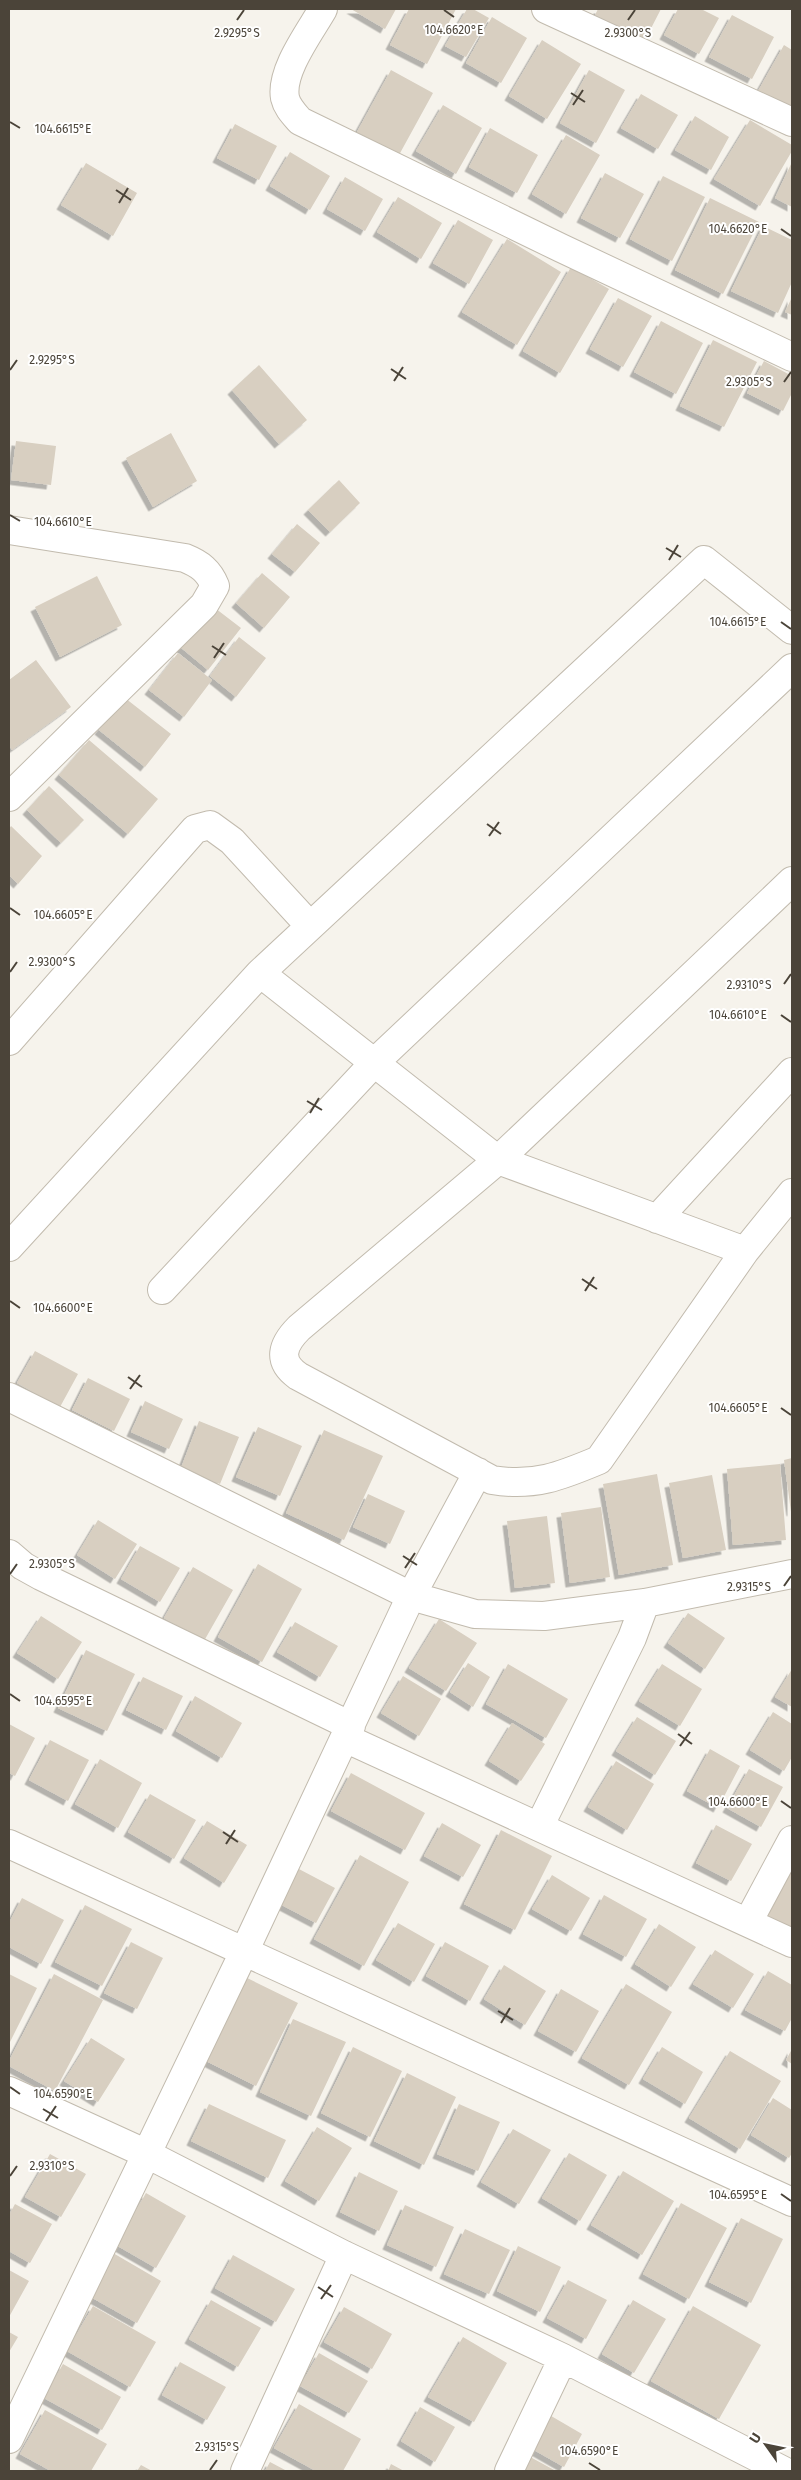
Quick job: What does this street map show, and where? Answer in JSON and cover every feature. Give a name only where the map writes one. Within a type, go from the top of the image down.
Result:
[{"type":"street","points":[[323,9],[288,72],[284,86],[285,100],[300,120],[595,264],[792,357]]},
{"type":"street","points":[[546,9],[792,122]]},
{"type":"street","points":[[9,530],[185,558],[197,563],[207,572],[215,586],[204,605],[9,797]]},
{"type":"street","points":[[9,1247],[260,973],[704,560],[792,630]]},
{"type":"street","points":[[162,1290],[374,1063],[792,668]]},
{"type":"street","points":[[9,1041],[195,829],[210,825],[232,841],[310,926]]},
{"type":"street","points":[[792,880],[498,1160],[299,1328],[285,1347],[284,1360],[289,1370],[298,1376],[492,1480],[526,1484],[568,1473],[599,1460],[745,1252],[792,1193]]},
{"type":"street","points":[[260,973],[498,1160],[745,1252]]},
{"type":"street","points":[[657,1219],[792,1072]]},
{"type":"street","points":[[9,1397],[411,1596],[447,1608],[500,1616],[544,1616],[645,1603],[792,1574]]},
{"type":"street","points":[[9,2439],[244,1952],[411,1596],[478,1472]]},
{"type":"street","points":[[9,1554],[23,1566],[41,1576],[539,1827],[792,1943]]},
{"type":"street","points":[[539,1827],[632,1638],[645,1603]]},
{"type":"street","points":[[748,1922],[792,1840]]},
{"type":"street","points":[[9,1844],[792,2202]]},
{"type":"street","points":[[9,2091],[147,2154],[344,2255],[563,2358],[743,2462],[784,2471]]},
{"type":"street","points":[[245,2471],[344,2255]]},
{"type":"street","points":[[509,2471],[563,2358]]},
{"type":"building","points":[[351,9],[396,9],[385,29]]},
{"type":"building","points":[[409,9],[456,9],[427,64],[390,45]]},
{"type":"building","points":[[467,9],[473,9],[489,18],[466,57],[445,46]]},
{"type":"building","points":[[598,9],[661,9],[645,40],[595,15]]},
{"type":"building","points":[[678,9],[701,9],[719,18],[699,54],[664,35]]},
{"type":"building","points":[[732,15],[774,37],[752,79],[709,57]]},
{"type":"building","points":[[492,17],[527,38],[501,83],[466,63]]},
{"type":"building","points":[[542,40],[581,64],[547,119],[509,96]]},
{"type":"building","points":[[784,45],[792,50],[792,112],[757,93]]},
{"type":"building","points":[[391,70],[433,93],[399,155],[357,132]]},
{"type":"building","points":[[589,70],[625,90],[596,143],[560,123]]},
{"type":"building","points":[[641,94],[678,115],[658,149],[621,128]]},
{"type":"building","points":[[443,105],[482,128],[456,174],[416,151]]},
{"type":"building","points":[[695,116],[729,137],[711,170],[675,150]]},
{"type":"building","points":[[750,120],[792,145],[792,151],[760,206],[714,179]]},
{"type":"building","points":[[235,124],[277,146],[259,180],[217,158]]},
{"type":"building","points":[[490,128],[538,155],[517,193],[469,167]]},
{"type":"building","points":[[566,135],[600,155],[566,214],[532,194]]},
{"type":"building","points":[[290,152],[330,176],[310,210],[270,186]]},
{"type":"building","points":[[792,162],[792,207],[775,198]]},
{"type":"building","points":[[86,163],[137,193],[113,236],[61,205]]},
{"type":"building","points":[[605,173],[644,194],[620,238],[581,218]]},
{"type":"building","points":[[663,176],[705,197],[672,261],[630,239]]},
{"type":"building","points":[[345,177],[383,199],[365,231],[327,209]]},
{"type":"building","points":[[398,197],[442,223],[421,259],[377,232]]},
{"type":"building","points":[[710,198],[759,222],[723,294],[675,270]]},
{"type":"building","points":[[458,220],[493,240],[469,284],[433,263]]},
{"type":"building","points":[[763,226],[792,240],[792,282],[778,313],[731,291]]},
{"type":"building","points":[[507,239],[561,272],[517,345],[462,312]]},
{"type":"building","points":[[571,267],[609,289],[560,373],[523,351]]},
{"type":"building","points":[[792,297],[792,315],[785,312]]},
{"type":"building","points":[[618,298],[652,316],[623,367],[590,349]]},
{"type":"building","points":[[661,321],[703,343],[676,394],[634,372]]},
{"type":"building","points":[[713,340],[757,362],[724,427],[680,406]]},
{"type":"building","points":[[764,361],[792,376],[792,393],[783,411],[747,393]]},
{"type":"building","points":[[259,365],[307,420],[279,444],[232,390]]},
{"type":"building","points":[[171,433],[197,481],[153,507],[126,458]]},
{"type":"building","points":[[16,441],[56,446],[51,485],[11,480]]},
{"type":"building","points":[[339,480],[360,503],[330,532],[308,510]]},
{"type":"building","points":[[297,524],[320,543],[295,572],[272,554]]},
{"type":"building","points":[[262,573],[290,597],[264,628],[236,603]]},
{"type":"building","points":[[97,576],[122,625],[60,657],[35,607]]},
{"type":"building","points":[[211,605],[241,628],[208,670],[179,646]]},
{"type":"building","points":[[239,637],[266,658],[236,697],[210,676]]},
{"type":"building","points":[[178,653],[212,680],[184,717],[149,690]]},
{"type":"building","points":[[36,660],[71,707],[12,750],[9,745],[9,680]]},
{"type":"building","points":[[125,698],[171,734],[145,767],[99,730]]},
{"type":"building","points":[[89,740],[158,799],[128,834],[59,775]]},
{"type":"building","points":[[49,786],[84,820],[61,843],[27,810]]},
{"type":"building","points":[[11,826],[42,856],[18,884],[9,875],[9,829]]},
{"type":"building","points":[[35,1351],[78,1374],[60,1407],[17,1383]]},
{"type":"building","points":[[88,1378],[130,1399],[114,1431],[72,1410]]},
{"type":"building","points":[[145,1401],[183,1419],[169,1449],[131,1432]]},
{"type":"building","points":[[199,1421],[239,1437],[220,1484],[181,1468]]},
{"type":"building","points":[[258,1427],[302,1446],[280,1496],[236,1477]]},
{"type":"building","points":[[324,1430],[383,1456],[344,1540],[286,1513]]},
{"type":"building","points":[[792,1458],[792,1511],[791,1512],[784,1460]]},
{"type":"building","points":[[780,1464],[786,1540],[733,1545],[727,1469]]},
{"type":"building","points":[[657,1474],[673,1565],[619,1575],[603,1484]]},
{"type":"building","points":[[712,1475],[726,1550],[683,1558],[669,1483]]},
{"type":"building","points":[[368,1494],[405,1511],[390,1544],[353,1527]]},
{"type":"building","points":[[601,1507],[610,1577],[570,1583],[561,1513]]},
{"type":"building","points":[[547,1516],[555,1583],[515,1588],[507,1521]]},
{"type":"building","points":[[98,1520],[137,1544],[115,1579],[77,1555]]},
{"type":"building","points":[[140,1546],[180,1568],[160,1602],[121,1579]]},
{"type":"building","points":[[258,1564],[302,1589],[262,1662],[218,1637]]},
{"type":"building","points":[[193,1567],[233,1590],[204,1641],[164,1618]]},
{"type":"building","points":[[688,1613],[725,1638],[705,1669],[668,1643]]},
{"type":"building","points":[[41,1616],[82,1642],[58,1679],[17,1653]]},
{"type":"building","points":[[439,1619],[477,1643],[446,1691],[409,1668]]},
{"type":"building","points":[[295,1622],[338,1646],[320,1677],[277,1652]]},
{"type":"building","points":[[86,1650],[135,1674],[107,1731],[58,1708]]},
{"type":"building","points":[[468,1663],[490,1677],[473,1707],[450,1692]]},
{"type":"building","points":[[508,1664],[568,1699],[546,1738],[486,1704]]},
{"type":"building","points":[[662,1664],[702,1689],[680,1726],[639,1701]]},
{"type":"building","points":[[792,1669],[792,1707],[775,1697]]},
{"type":"building","points":[[403,1676],[441,1699],[419,1736],[381,1713]]},
{"type":"building","points":[[143,1677],[183,1696],[166,1730],[126,1710]]},
{"type":"building","points":[[195,1696],[242,1723],[222,1758],[176,1731]]},
{"type":"building","points":[[773,1712],[792,1724],[792,1757],[784,1771],[750,1750]]},
{"type":"building","points":[[637,1717],[676,1741],[655,1775],[616,1751]]},
{"type":"building","points":[[512,1723],[545,1744],[521,1781],[489,1761]]},
{"type":"building","points":[[9,1724],[35,1738],[15,1776],[9,1773]]},
{"type":"building","points":[[50,1740],[89,1760],[68,1801],[29,1780]]},
{"type":"building","points":[[710,1749],[740,1766],[718,1808],[687,1791]]},
{"type":"building","points":[[100,1759],[142,1783],[118,1828],[75,1804]]},
{"type":"building","points":[[616,1761],[654,1784],[627,1830],[588,1807]]},
{"type":"building","points":[[749,1769],[783,1787],[761,1827],[727,1808]]},
{"type":"building","points":[[351,1773],[425,1813],[405,1850],[331,1811]]},
{"type":"building","points":[[150,1794],[196,1820],[174,1859],[128,1832]]},
{"type":"building","points":[[207,1821],[247,1845],[224,1883],[184,1858]]},
{"type":"building","points":[[442,1823],[481,1845],[463,1877],[424,1856]]},
{"type":"building","points":[[716,1825],[752,1844],[731,1881],[696,1863]]},
{"type":"building","points":[[501,1830],[552,1856],[515,1930],[464,1904]]},
{"type":"building","points":[[360,1855],[409,1882],[364,1966],[314,1939]]},
{"type":"building","points":[[792,1862],[792,1931],[764,1916]]},
{"type":"building","points":[[297,1868],[335,1888],[316,1923],[278,1903]]},
{"type":"building","points":[[552,1875],[590,1898],[571,1931],[532,1909]]},
{"type":"building","points":[[604,1895],[647,1919],[626,1957],[583,1934]]},
{"type":"building","points":[[22,1898],[64,1920],[41,1964],[9,1947],[9,1923]]},
{"type":"building","points":[[85,1905],[132,1929],[102,1986],[55,1962]]},
{"type":"building","points":[[398,1923],[435,1944],[414,1982],[376,1960]]},
{"type":"building","points":[[659,1924],[696,1947],[671,1987],[635,1964]]},
{"type":"building","points":[[131,1942],[163,1958],[137,2009],[104,1993]]},
{"type":"building","points":[[445,1942],[489,1966],[470,2001],[426,1976]]},
{"type":"building","points":[[715,1950],[754,1974],[733,2008],[693,1984]]},
{"type":"building","points":[[504,1965],[546,1991],[525,2025],[484,1999]]},
{"type":"building","points":[[768,1971],[792,1985],[792,2018],[785,2031],[745,2010]]},
{"type":"building","points":[[9,1974],[37,1988],[9,2044]]},
{"type":"building","points":[[54,1974],[103,2000],[55,2091],[9,2066],[9,2061]]},
{"type":"building","points":[[241,1975],[298,2003],[256,2086],[200,2058]]},
{"type":"building","points":[[626,1984],[672,2012],[629,2085],[582,2058]]},
{"type":"building","points":[[561,1989],[599,2011],[576,2052],[538,2031]]},
{"type":"building","points":[[293,2019],[346,2042],[311,2116],[260,2092]]},
{"type":"building","points":[[91,2038],[125,2059],[98,2102],[64,2081]]},
{"type":"building","points":[[353,2047],[402,2071],[370,2137],[321,2113]]},
{"type":"building","points":[[662,2047],[703,2072],[685,2104],[643,2079]]},
{"type":"building","points":[[792,2049],[792,2064],[786,2060]]},
{"type":"building","points":[[730,2051],[781,2081],[740,2149],[689,2118]]},
{"type":"building","points":[[407,2073],[456,2097],[424,2165],[374,2141]]},
{"type":"building","points":[[773,2098],[792,2110],[792,2153],[789,2158],[751,2135]]},
{"type":"building","points":[[209,2104],[286,2140],[268,2178],[191,2141]]},
{"type":"building","points":[[459,2104],[500,2122],[478,2171],[437,2154]]},
{"type":"building","points":[[317,2127],[352,2148],[319,2201],[285,2181]]},
{"type":"building","points":[[513,2129],[551,2150],[519,2204],[481,2182]]},
{"type":"building","points":[[569,2153],[607,2175],[580,2221],[542,2198]]},
{"type":"building","points":[[50,2154],[86,2174],[61,2217],[25,2197]]},
{"type":"building","points":[[623,2171],[674,2201],[642,2255],[591,2225]]},
{"type":"building","points":[[359,2172],[398,2191],[379,2231],[340,2212]]},
{"type":"building","points":[[146,2193],[186,2216],[156,2268],[116,2245]]},
{"type":"building","points":[[681,2203],[727,2228],[689,2299],[643,2274]]},
{"type":"building","points":[[15,2204],[52,2224],[30,2263],[9,2251],[9,2215]]},
{"type":"building","points":[[405,2205],[454,2227],[436,2267],[387,2245]]},
{"type":"building","points":[[741,2218],[783,2239],[751,2303],[709,2282]]},
{"type":"building","points":[[465,2229],[510,2250],[489,2294],[444,2274]]},
{"type":"building","points":[[518,2246],[561,2267],[540,2312],[497,2291]]},
{"type":"building","points":[[113,2253],[161,2281],[137,2323],[89,2296]]},
{"type":"building","points":[[233,2255],[295,2289],[276,2322],[215,2288]]},
{"type":"building","points":[[9,2270],[29,2281],[9,2317]]},
{"type":"building","points":[[568,2280],[607,2300],[586,2339],[547,2318]]},
{"type":"building","points":[[211,2300],[261,2328],[238,2367],[189,2339]]},
{"type":"building","points":[[633,2300],[666,2319],[634,2373],[602,2354]]},
{"type":"building","points":[[93,2306],[156,2342],[130,2387],[67,2351]]},
{"type":"building","points":[[693,2306],[761,2345],[719,2419],[651,2381]]},
{"type":"building","points":[[344,2307],[392,2334],[372,2369],[324,2342]]},
{"type":"building","points":[[9,2332],[18,2337],[9,2352]]},
{"type":"building","points":[[463,2337],[507,2363],[474,2422],[428,2397]]},
{"type":"building","points":[[319,2353],[368,2381],[349,2413],[300,2386]]},
{"type":"building","points":[[180,2362],[226,2387],[207,2420],[162,2395]]},
{"type":"building","points":[[63,2364],[121,2397],[102,2430],[44,2398]]},
{"type":"building","points":[[299,2404],[361,2439],[343,2471],[316,2471],[274,2448]]},
{"type":"building","points":[[420,2407],[455,2427],[435,2462],[401,2441]]},
{"type":"building","points":[[45,2410],[107,2444],[91,2471],[51,2471],[20,2454]]},
{"type":"building","points":[[546,2413],[582,2434],[564,2467],[527,2446]]},
{"type":"building","points":[[523,2453],[556,2471],[513,2471]]},
{"type":"building","points":[[270,2462],[287,2471],[265,2471]]},
{"type":"building","points":[[391,2464],[404,2471],[388,2471]]},
{"type":"building","points":[[141,2465],[152,2471],[137,2471]]}]
